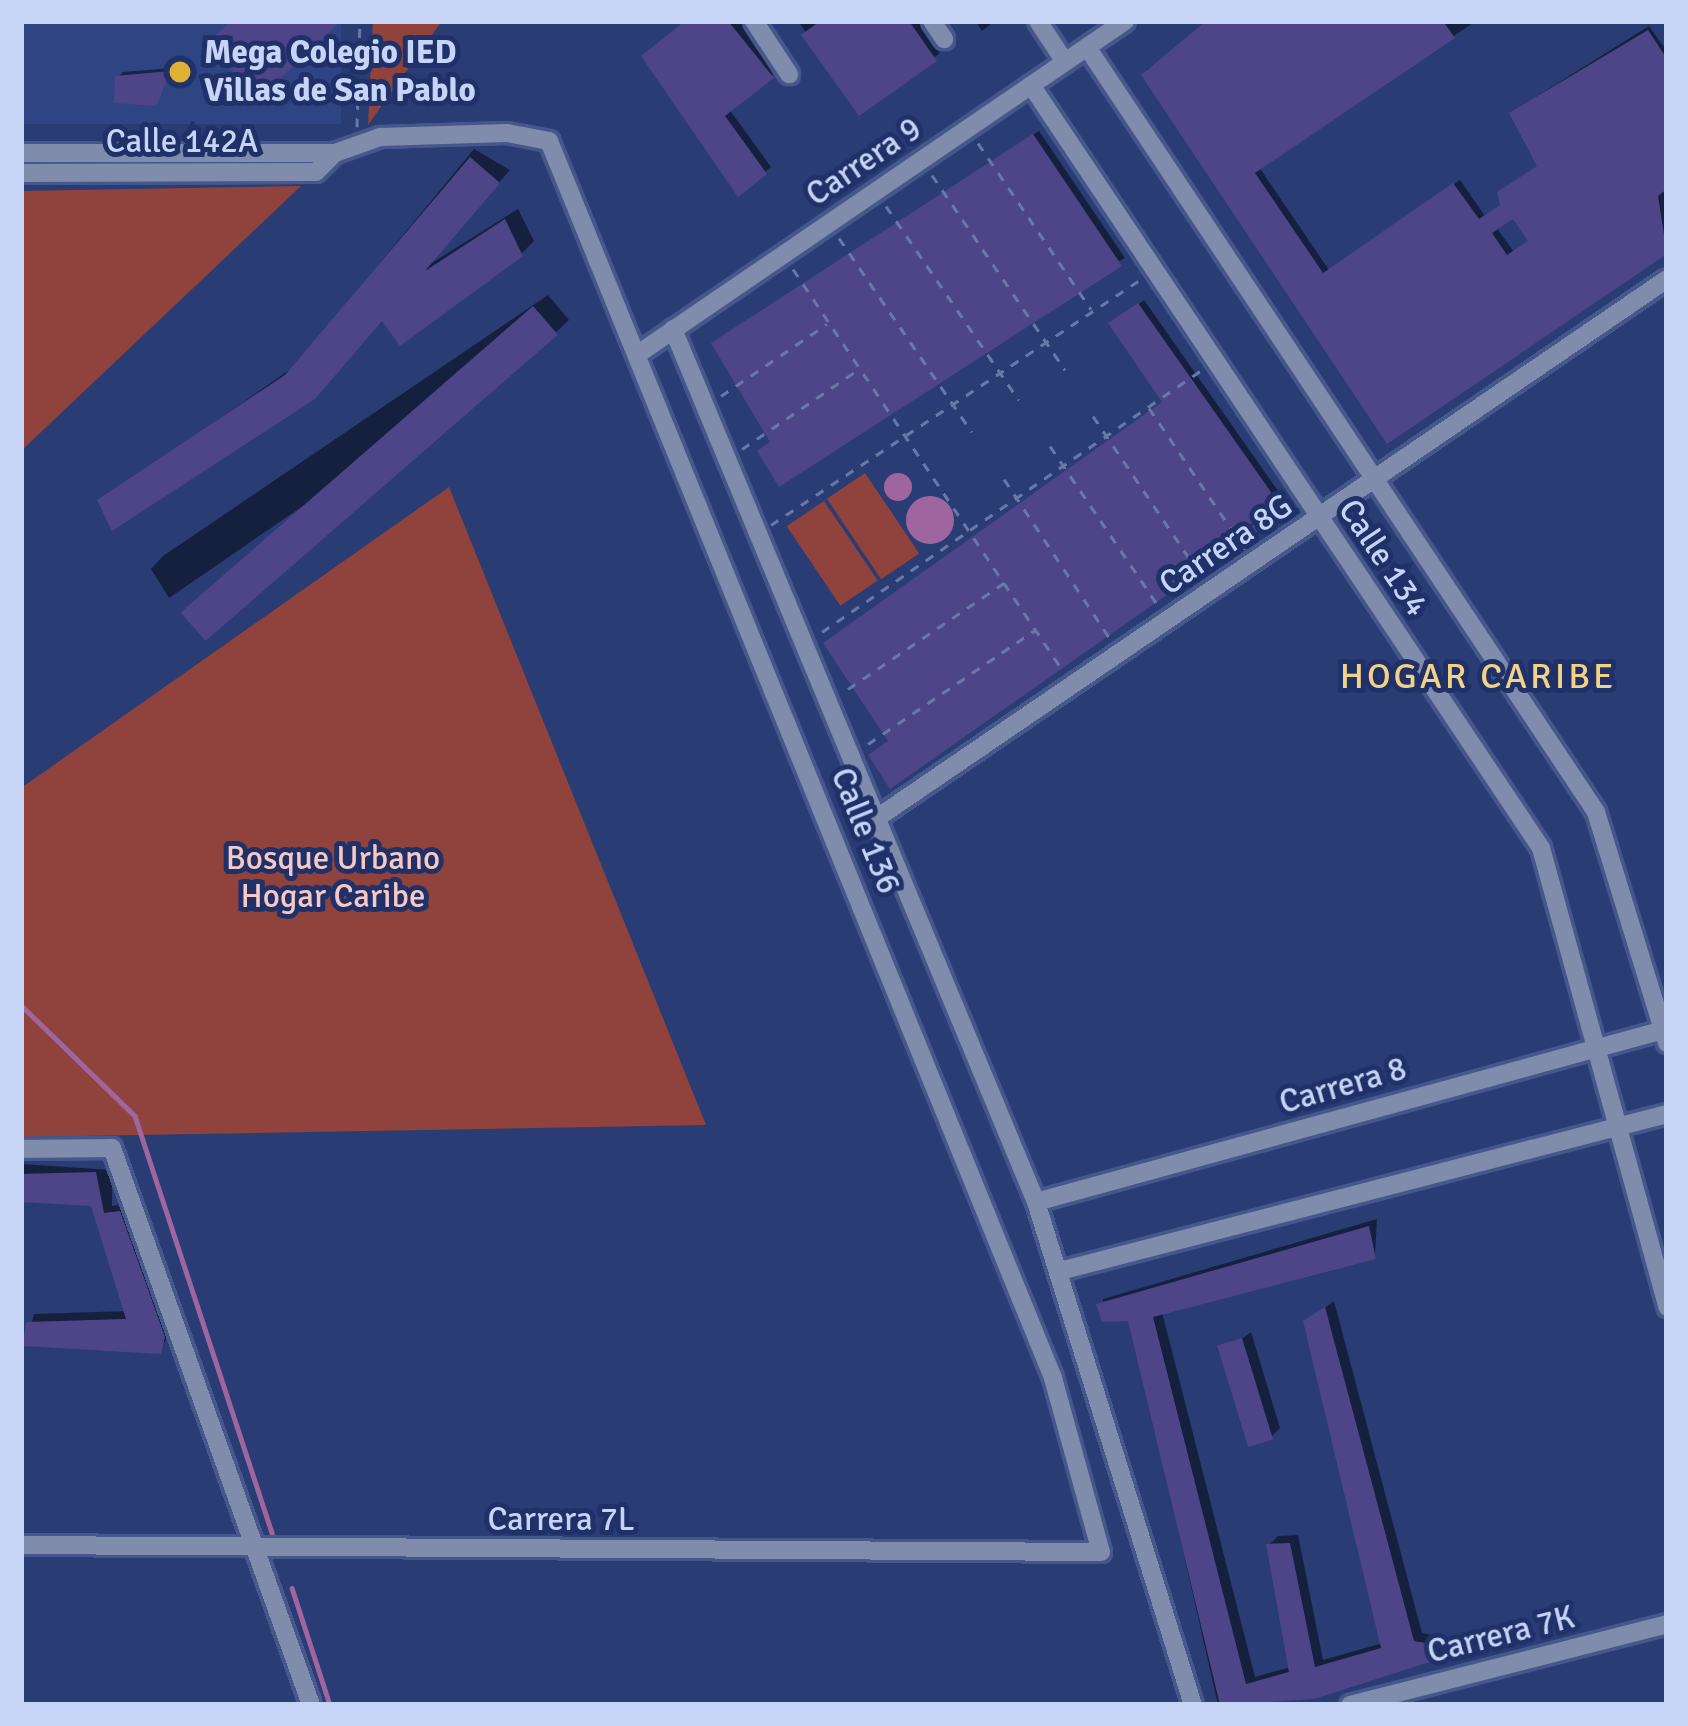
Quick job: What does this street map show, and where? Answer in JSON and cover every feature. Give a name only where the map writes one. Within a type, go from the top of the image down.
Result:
[{"type":"street","points":[[754,21],[789,74]]},
{"type":"street","points":[[932,21],[944,39]]},
{"type":"street","points":[[1038,21],[1065,62]]},
{"type":"street","name":"Carrera 9","points":[[638,354],[1125,21]]},
{"type":"street","name":"Calle 134","points":[[1087,47],[1596,812],[1666,1034]]},
{"type":"street","name":"Calle 134","points":[[1031,85],[1541,848],[1667,1307]]},
{"type":"street","name":"Calle 136","points":[[335,153],[380,137],[549,141],[581,236],[638,354],[1053,1378],[1102,1552]]},
{"type":"street","points":[[21,153],[335,153]]},
{"type":"street","name":"Calle 142A","points":[[21,173],[316,172],[335,153]]},
{"type":"street","name":"Carrera 8G","points":[[877,818],[1667,279]]},
{"type":"street","name":"Calle 136","points":[[673,329],[1036,1202],[1192,1705]]},
{"type":"street","name":"Carrera 8","points":[[1036,1202],[1596,1047],[1666,1034]]},
{"type":"street","points":[[1060,1271],[1667,1114]]},
{"type":"street","points":[[21,1149],[112,1148],[311,1705]]},
{"type":"street","name":"Carrera 7L","points":[[21,1545],[1102,1552]]},
{"type":"street","name":"Carrera 7K","points":[[1350,1705],[1667,1624]]},
{"type":"path","points":[[335,153],[356,127],[360,21]]},
{"type":"path","points":[[977,142],[1093,312]]},
{"type":"path","points":[[931,173],[1065,370]]},
{"type":"path","points":[[885,204],[1019,400]]},
{"type":"path","points":[[838,236],[972,432]]},
{"type":"path","points":[[792,268],[1067,678]]},
{"type":"path","points":[[770,526],[1141,280]]},
{"type":"path","points":[[719,398],[829,323]]},
{"type":"path","points":[[740,451],[860,369]]},
{"type":"path","points":[[822,632],[1204,370]]},
{"type":"path","points":[[1148,406],[1248,553]]},
{"type":"path","points":[[1093,416],[1205,582]]},
{"type":"path","points":[[1050,446],[1162,612]]},
{"type":"path","points":[[1004,478],[1114,646]]},
{"type":"path","points":[[848,689],[1004,583]]},
{"type":"path","points":[[868,744],[1035,630]]},
{"type":"shaded area","name":"Mega Colegio IED Villas de San Pablo","points":[[21,21],[341,21],[341,124],[21,124]]},
{"type":"shaded area","points":[[898,473],[908,477],[912,487],[908,497],[898,501],[888,497],[884,487],[888,477]]},
{"type":"shaded area","points":[[930,496],[947,503],[954,520],[947,537],[930,544],[913,537],[906,520],[913,503]]},
{"type":"green space","points":[[373,21],[442,21],[368,125]]},
{"type":"green space","points":[[301,186],[21,451],[21,191]]},
{"type":"green space","points":[[865,473],[919,553],[881,579],[827,499]]},
{"type":"green space","name":"Bosque Urbano Hogar Caribe","points":[[449,487],[706,1125],[21,1137],[21,788]]},
{"type":"green space","points":[[824,501],[878,581],[840,606],[787,526]]},
{"type":"building","points":[[231,21],[341,21],[259,99],[206,44]]},
{"type":"building","points":[[685,21],[728,21],[774,78],[725,116],[767,174],[738,197],[641,56]]},
{"type":"building","points":[[820,21],[909,21],[937,61],[859,116],[801,35]]},
{"type":"building","points":[[1206,21],[1443,21],[1455,38],[1255,173],[1323,273],[1453,183],[1479,219],[1500,205],[1497,192],[1537,166],[1509,113],[1648,30],[1667,59],[1667,189],[1658,196],[1667,254],[1387,444],[1141,75]],"holes":[[[1513,219],[1528,241],[1507,255],[1492,233]]]},
{"type":"building","points":[[171,71],[156,106],[114,103],[115,76]]},
{"type":"building","points":[[1033,134],[1122,266],[779,487],[757,451],[770,442],[711,343]]},
{"type":"building","points":[[470,157],[500,183],[425,271],[505,219],[523,256],[400,346],[382,321],[315,399],[112,531],[97,500],[285,375]]},
{"type":"building","points":[[1138,303],[1285,512],[890,789],[868,755],[888,741],[823,643],[1162,402],[1108,323]]},
{"type":"building","points":[[533,306],[558,335],[205,641],[181,612]]},
{"type":"building","points":[[96,1172],[104,1213],[120,1211],[165,1337],[161,1354],[23,1346],[26,1322],[126,1319],[91,1206],[21,1202],[21,1174]]},
{"type":"building","points":[[1369,1226],[1376,1259],[1153,1317],[1246,1684],[1289,1672],[1266,1544],[1290,1543],[1315,1667],[1381,1648],[1303,1321],[1325,1307],[1414,1641],[1431,1644],[1436,1660],[1314,1699],[1220,1705],[1128,1321],[1102,1322],[1096,1304]]},
{"type":"building","points":[[1242,1338],[1273,1439],[1248,1447],[1217,1346]]},
{"type":"waterway","points":[[21,1005],[135,1116],[272,1533]]},
{"type":"waterway","points":[[292,1588],[330,1705]]},
{"type":"place","name":"Mega Colegio IED Villas de San Pablo","points":[[180,72]]},
{"type":"district","name":"HOGAR CARIBE","points":[[1478,677]]}]
